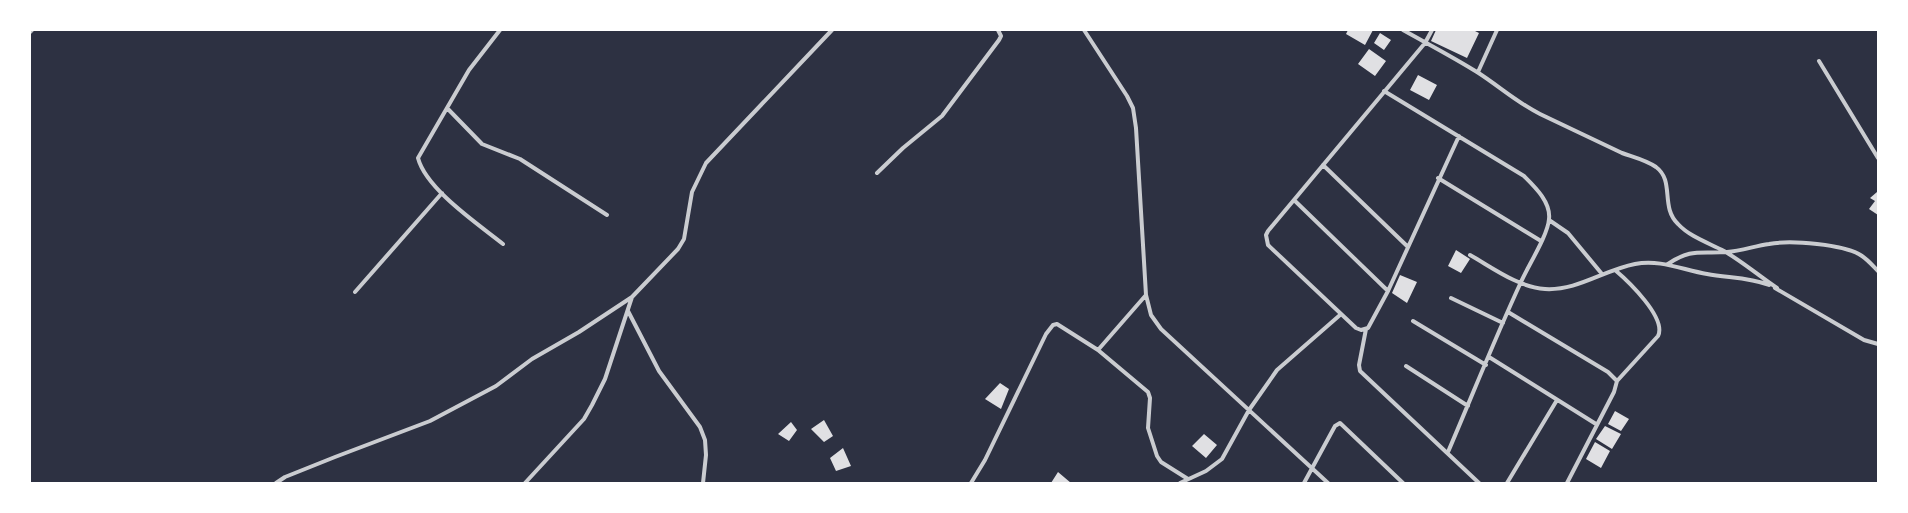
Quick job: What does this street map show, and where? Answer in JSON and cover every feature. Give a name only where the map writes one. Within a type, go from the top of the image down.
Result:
[{"type":"street","points":[[500,30],[469,70],[418,158],[421,166],[442,193],[457,208],[503,244]]},
{"type":"street","points":[[276,483],[285,477],[335,457],[416,427],[458,406],[505,381],[532,359],[579,332],[632,297],[673,254],[684,239],[692,192],[706,164],[832,30]]},
{"type":"street","points":[[877,173],[903,148],[942,116],[999,40],[1001,36],[998,30]]},
{"type":"street","points":[[1084,30],[1127,96],[1133,108],[1136,128],[1146,295],[1151,315],[1161,328],[1328,483]]},
{"type":"street","points":[[1403,30],[1478,72],[1507,95],[1539,113],[1623,153],[1654,165],[1661,171],[1664,178],[1666,185],[1667,205],[1671,216],[1690,234],[1726,252],[1776,288],[1864,340],[1878,344]]},
{"type":"street","points":[[1366,329],[1356,328],[1340,315],[1272,250],[1266,240],[1268,231],[1384,91],[1426,43],[1432,30]]},
{"type":"street","points":[[1478,72],[1497,30]]},
{"type":"street","points":[[1819,61],[1878,158]]},
{"type":"street","points":[[1384,91],[1524,176],[1541,194],[1549,213],[1549,220],[1541,241],[1521,282],[1448,452]]},
{"type":"street","points":[[447,108],[482,144],[520,159],[607,215]]},
{"type":"street","points":[[1459,136],[1438,178],[1388,291],[1371,324],[1366,329],[1358,365],[1360,371],[1448,452],[1479,483]]},
{"type":"street","points":[[1323,165],[1407,246]]},
{"type":"street","points":[[1438,178],[1541,241]]},
{"type":"street","points":[[355,292],[442,193]]},
{"type":"street","points":[[1294,200],[1388,291]]},
{"type":"street","points":[[1549,220],[1568,233],[1602,274]]},
{"type":"street","points":[[1668,264],[1679,256],[1691,253],[1726,252],[1790,242],[1824,245],[1850,250],[1862,256],[1878,271]]},
{"type":"street","points":[[1470,255],[1521,282],[1543,289],[1566,288],[1602,274],[1635,264],[1650,262],[1668,264],[1707,274],[1757,280],[1776,288]]},
{"type":"street","points":[[1567,483],[1596,424],[1614,392],[1617,381],[1658,336],[1660,329],[1645,300],[1615,270]]},
{"type":"street","points":[[1098,350],[1146,295]]},
{"type":"street","points":[[525,483],[584,419],[605,379],[632,297]]},
{"type":"street","points":[[1451,298],[1503,323]]},
{"type":"street","points":[[628,310],[659,371],[700,427],[705,440],[706,455],[703,483]]},
{"type":"street","points":[[1508,312],[1608,372],[1617,381]]},
{"type":"street","points":[[1180,483],[1206,471],[1222,459],[1249,410],[1277,370],[1340,315]]},
{"type":"street","points":[[1412,320],[1486,365]]},
{"type":"street","points":[[971,483],[985,460],[1049,329],[1054,325],[1061,326],[1098,350],[1148,392],[1150,398],[1148,428],[1157,456],[1161,462],[1188,479]]},
{"type":"street","points":[[1489,358],[1596,424]]},
{"type":"street","points":[[1406,366],[1468,406]]},
{"type":"street","points":[[1507,483],[1557,400]]},
{"type":"street","points":[[1304,483],[1334,426],[1340,423],[1403,483]]},
{"type":"building","points":[[1348,30],[1373,30],[1365,45],[1346,34]]},
{"type":"building","points":[[1436,30],[1473,30],[1479,33],[1467,58],[1431,41]]},
{"type":"building","points":[[1380,33],[1391,40],[1384,50],[1374,43]]},
{"type":"building","points":[[1369,49],[1386,61],[1375,76],[1358,64]]},
{"type":"building","points":[[1418,75],[1437,85],[1429,100],[1410,90]]},
{"type":"building","points":[[1877,192],[1878,215],[1869,209],[1875,201],[1870,198]]},
{"type":"building","points":[[1456,250],[1470,259],[1461,273],[1448,266]]},
{"type":"building","points":[[1400,275],[1417,282],[1407,303],[1392,293]]},
{"type":"building","points":[[1000,383],[1009,389],[1001,409],[985,399]]},
{"type":"building","points":[[1615,411],[1629,419],[1621,431],[1608,424]]},
{"type":"building","points":[[824,420],[833,436],[824,442],[811,429]]},
{"type":"building","points":[[791,422],[797,430],[789,441],[778,434]]},
{"type":"building","points":[[1605,426],[1621,434],[1612,449],[1596,439]]},
{"type":"building","points":[[1204,434],[1217,445],[1206,458],[1192,446]]},
{"type":"building","points":[[1595,442],[1610,451],[1601,468],[1586,459]]},
{"type":"building","points":[[843,448],[851,466],[836,471],[830,458]]},
{"type":"building","points":[[1058,472],[1071,483],[1051,483]]}]
